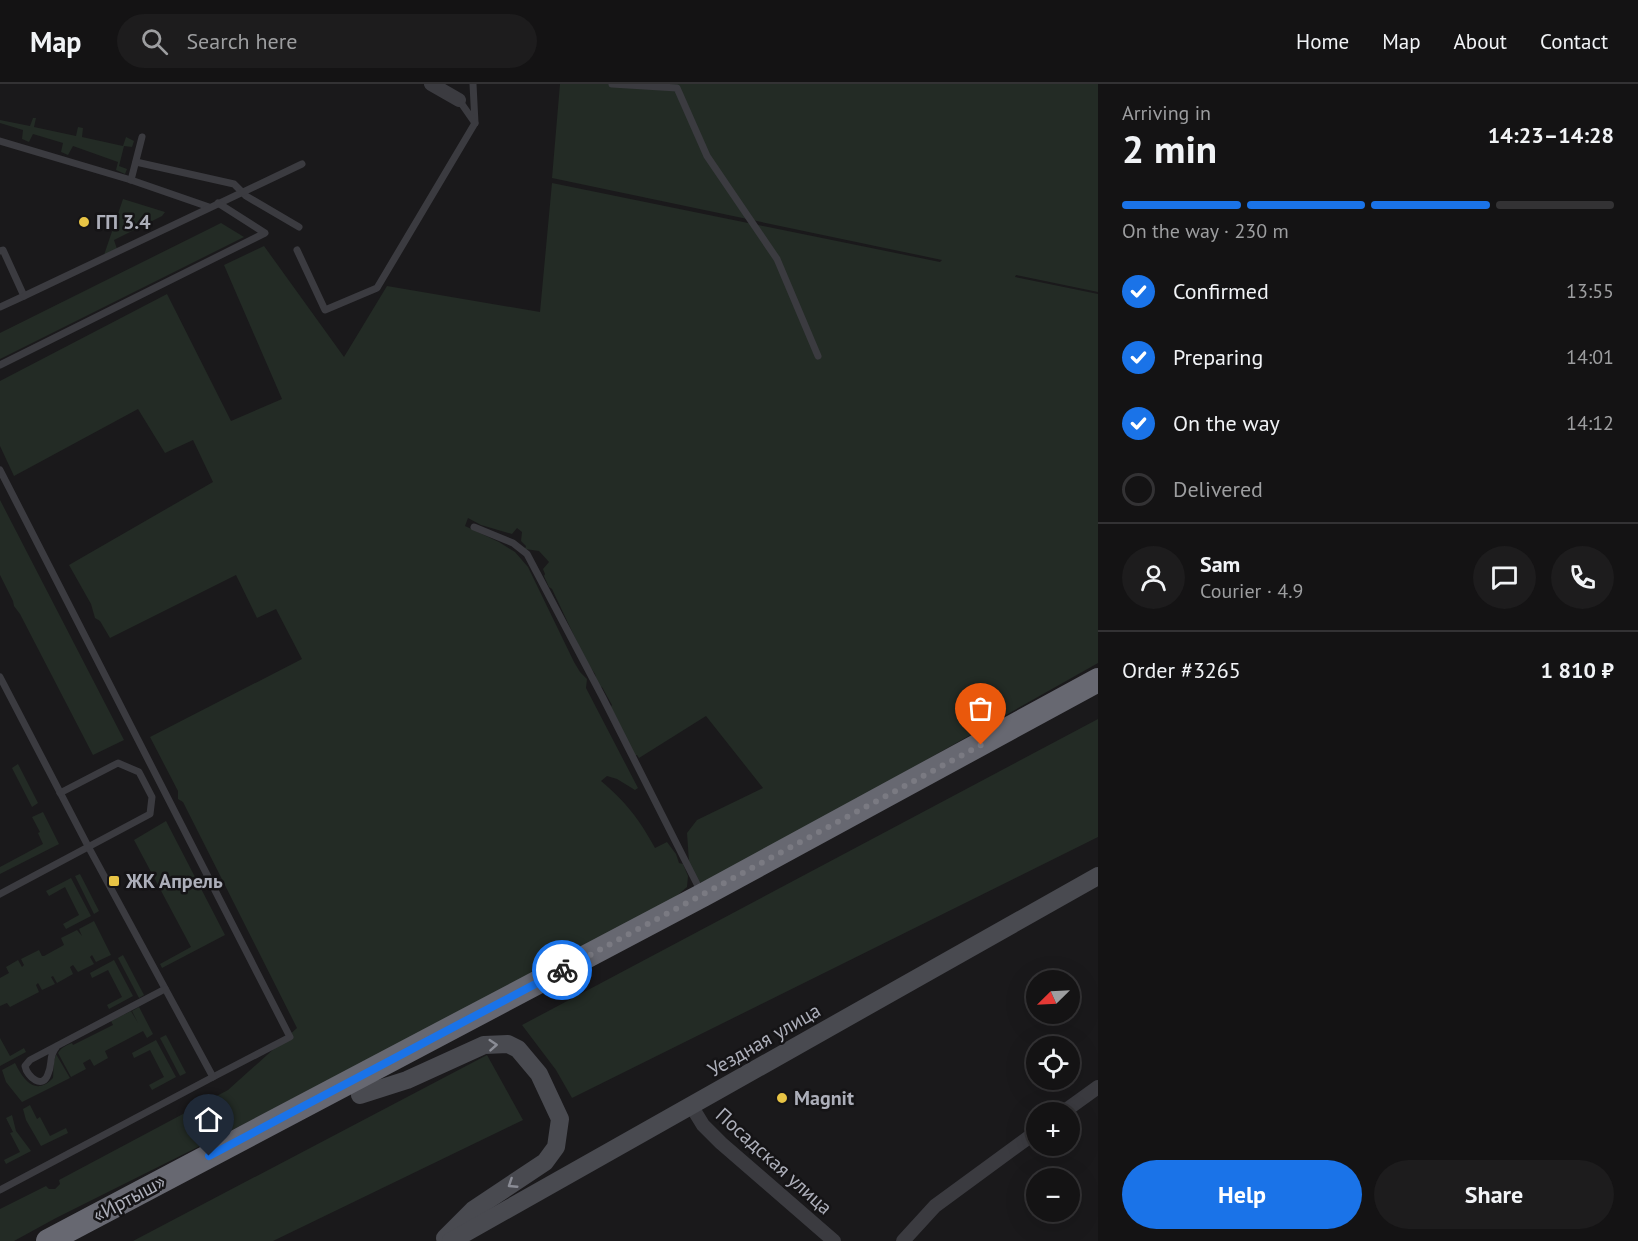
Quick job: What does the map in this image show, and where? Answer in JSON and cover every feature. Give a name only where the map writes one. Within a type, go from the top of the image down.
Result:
[{"type":"highway","name":"«Иртыш»","points":[[48,1241],[703,895],[1098,680]]},
{"type":"highway","name":"«Иртыш»","points":[[79,1241],[599,968],[1098,695]]},
{"type":"street","points":[[431,84],[459,100]]},
{"type":"street","name":"Уездная улица","points":[[451,1241],[1098,876]]},
{"type":"street","points":[[360,1095],[407,1080],[484,1045],[508,1044],[518,1049],[539,1074],[560,1119],[556,1147],[545,1162],[473,1210],[442,1241]]},
{"type":"street","points":[[1077,1102],[1098,1087]]},
{"type":"street","name":"Посадская улица","points":[[692,1107],[703,1125],[721,1143],[832,1240]]},
{"type":"street","points":[[903,1241],[934,1206],[1026,1139]]},
{"type":"lane","points":[[297,250],[325,310],[377,288],[475,123],[472,84]]},
{"type":"lane","points":[[612,84],[677,87],[707,156],[777,259],[818,356]]},
{"type":"lane","points":[[459,100],[475,123]]},
{"type":"lane","points":[[131,180],[142,136]]},
{"type":"lane","points":[[0,141],[131,180],[209,207]]},
{"type":"lane","points":[[136,162],[234,184],[241,192],[298,227]]},
{"type":"lane","points":[[0,307],[302,164]]},
{"type":"lane","points":[[0,365],[265,233],[218,203]]},
{"type":"lane","points":[[1,248],[24,296]]},
{"type":"lane","points":[[0,470],[290,1037],[0,1190]]},
{"type":"lane","points":[[474,527],[513,543],[527,554],[703,895]]},
{"type":"lane","points":[[0,677],[89,848],[213,1077]]},
{"type":"lane","points":[[0,894],[150,814],[152,797],[139,772],[118,764],[60,793]]},
{"type":"lane","points":[[57,1046],[50,1059],[48,1075],[45,1079],[38,1081],[26,1074],[25,1066],[30,1060],[165,989]]},
{"type":"shaded area","points":[[560,84],[1098,84],[1098,292],[1016,275],[1015,277],[1098,294],[1098,663],[724,874],[699,883],[689,862],[687,833],[697,820],[763,788],[706,716],[639,758],[637,755],[634,756],[610,708],[612,705],[602,687],[598,686],[595,674],[586,661],[544,576],[543,569],[549,562],[539,551],[525,549],[526,546],[521,541],[522,532],[517,528],[512,534],[481,525],[468,518],[465,526],[515,552],[528,567],[574,662],[587,679],[586,688],[638,788],[635,790],[607,776],[601,781],[631,812],[655,848],[667,842],[676,854],[679,863],[683,864],[688,876],[687,887],[672,900],[246,1123],[14,1241],[0,1241],[0,1209],[46,1186],[49,1189],[55,1189],[60,1184],[59,1180],[228,1090],[297,1028],[183,802],[178,799],[178,791],[150,737],[302,659],[276,609],[257,618],[236,575],[110,638],[100,621],[95,618],[91,604],[69,565],[213,482],[193,440],[165,453],[138,409],[14,476],[0,446],[0,381],[167,294],[231,421],[282,399],[224,265],[264,246],[344,357],[387,286],[540,312],[552,183],[940,262],[942,260],[552,178]]},
{"type":"shaded area","points":[[33,118],[36,118],[34,127],[76,136],[78,127],[83,128],[82,137],[123,146],[126,137],[134,141],[132,147],[124,146],[119,166],[127,169],[125,174],[116,170],[118,162],[73,146],[68,155],[61,152],[63,143],[33,134],[29,142],[22,139],[23,130],[0,123],[0,120],[30,126]]},
{"type":"shaded area","points":[[123,199],[165,212],[162,216],[114,240],[117,249],[104,255]]},
{"type":"shaded area","points":[[221,223],[244,237],[0,359],[0,333]]},
{"type":"shaded area","points":[[0,500],[124,740],[93,755],[0,575]]},
{"type":"shaded area","points":[[1098,719],[1098,837],[572,1098],[556,1070],[522,1025]]},
{"type":"shaded area","points":[[18,764],[38,803],[32,807],[12,768]]},
{"type":"shaded area","points":[[43,812],[59,844],[0,874],[0,867],[43,844],[32,817]]},
{"type":"shaded area","points":[[166,821],[225,935],[162,968],[160,964],[191,947],[134,840]]},
{"type":"shaded area","points":[[80,874],[99,911],[94,914],[75,876]]},
{"type":"shaded area","points":[[71,878],[91,916],[66,929],[63,924],[79,915],[65,887],[49,896],[46,891]]},
{"type":"shaded area","points":[[94,921],[111,955],[96,962],[92,955],[90,957],[94,964],[78,972],[73,965],[70,967],[73,974],[57,983],[53,976],[51,977],[55,984],[42,990],[38,983],[36,985],[39,992],[10,1007],[7,1003],[0,1006],[0,978],[9,973],[6,967],[18,960],[22,967],[24,965],[21,959],[39,950],[44,956],[64,945],[61,938],[77,930],[82,936],[79,929]]},
{"type":"shaded area","points":[[123,955],[144,995],[139,998],[118,958]]},
{"type":"shaded area","points":[[114,960],[133,996],[109,1009],[107,1005],[122,997],[108,970],[92,978],[90,973]]},
{"type":"shaded area","points":[[139,1007],[153,1034],[147,1038],[143,1031],[105,1051],[108,1058],[94,1066],[90,1059],[83,1063],[86,1069],[71,1077],[58,1053],[61,1049],[113,1025],[111,1021],[131,1011],[138,1023],[132,1011]]},
{"type":"shaded area","points":[[166,1035],[186,1073],[180,1076],[160,1038]]},
{"type":"shaded area","points":[[0,1038],[10,1056],[24,1048],[26,1052],[0,1066]]},
{"type":"shaded area","points":[[156,1040],[176,1077],[152,1090],[149,1085],[164,1077],[150,1050],[134,1058],[132,1053]]},
{"type":"shaded area","points":[[56,1054],[70,1078],[22,1102],[6,1082],[2,1070],[15,1063],[30,1084],[41,1086],[53,1078]]},
{"type":"shaded area","points":[[487,1055],[523,1120],[273,1241],[133,1241]]},
{"type":"shaded area","points":[[30,1105],[37,1119],[40,1117],[50,1136],[66,1128],[68,1133],[41,1146],[26,1120],[23,1109]]},
{"type":"shaded area","points":[[12,1115],[16,1131],[31,1151],[6,1164],[4,1160],[20,1152],[10,1133],[13,1132],[6,1118]]},
{"type":"way so far","points":[[562,970],[981,745]]},
{"type":"place","name":"ГП 3.4","points":[[84,222]]},
{"type":"place","name":"ЖК Апрель","points":[[114,881]]},
{"type":"place","name":"Magnit","points":[[782,1098]]},
{"type":"route","points":[[209,1156],[562,970]]}]
